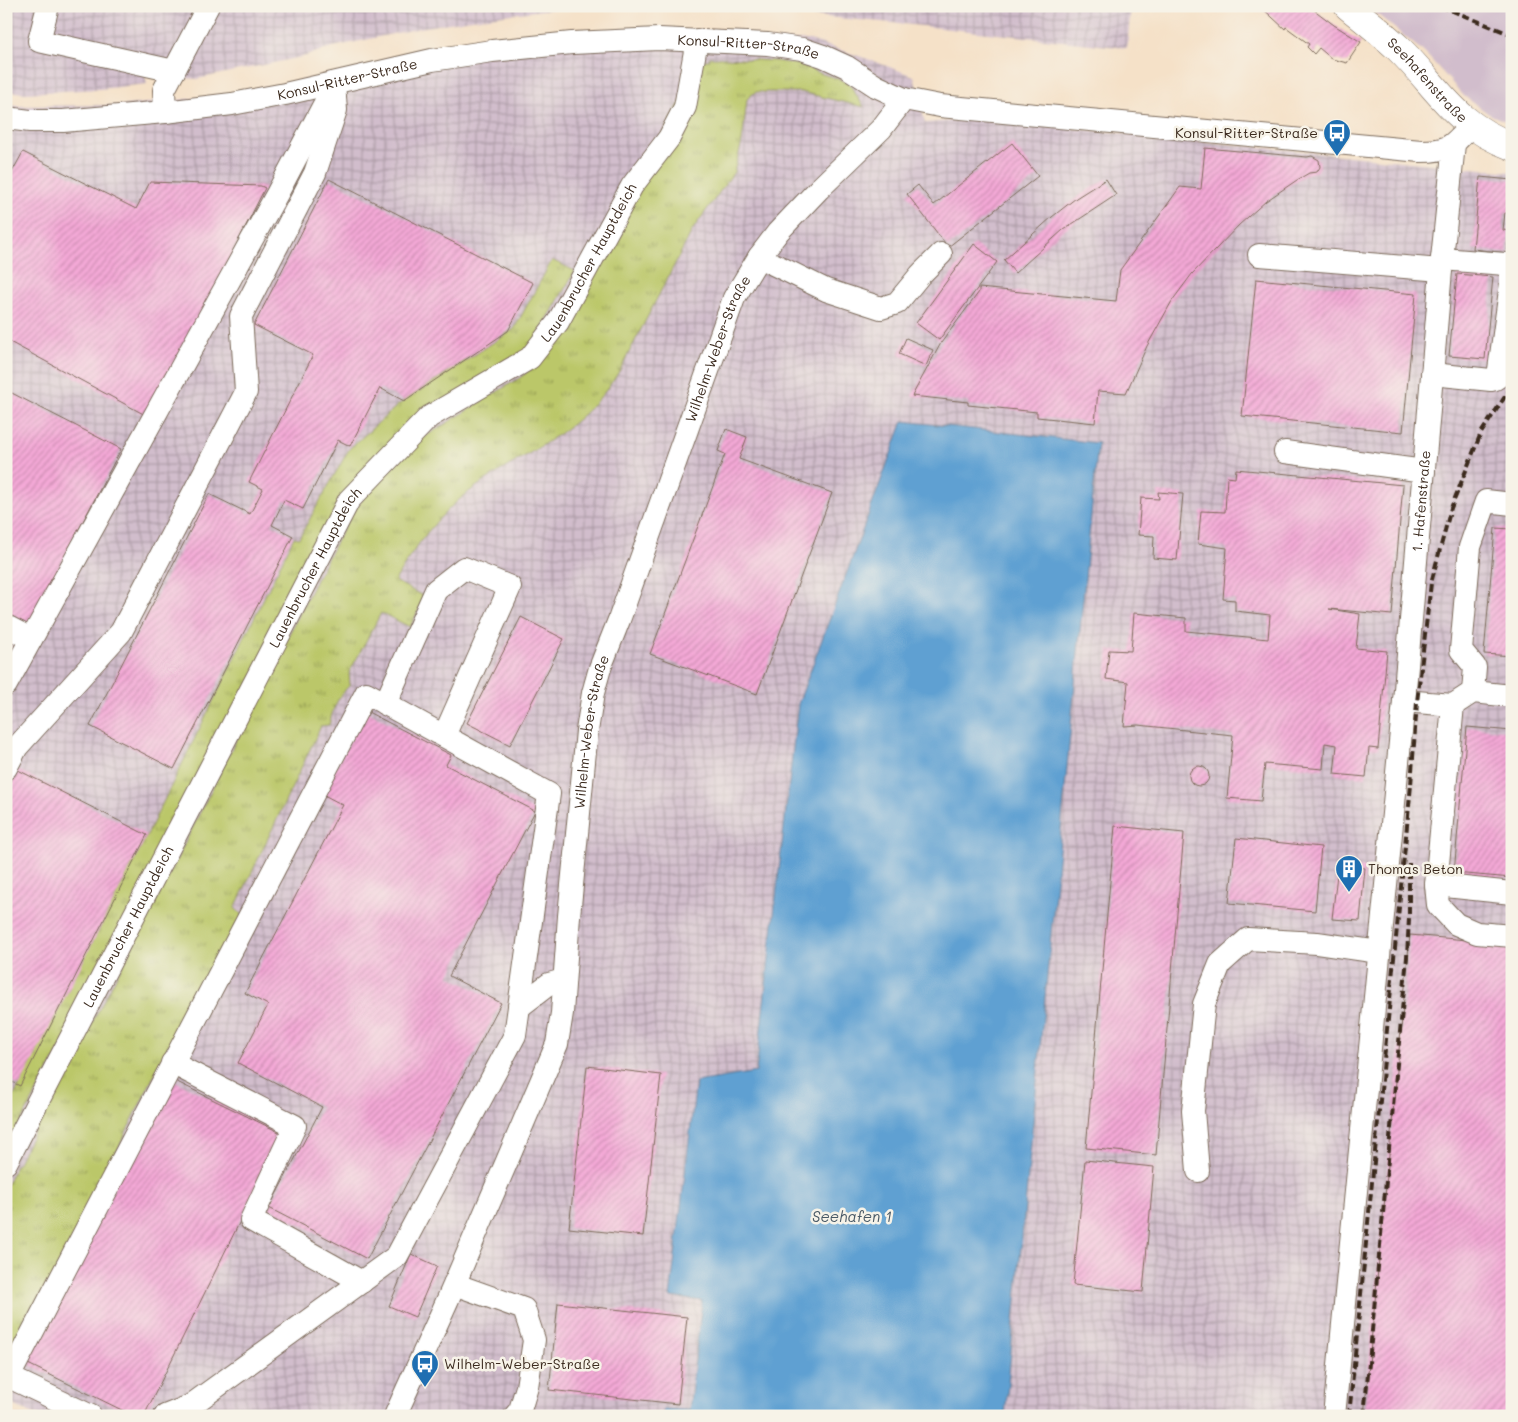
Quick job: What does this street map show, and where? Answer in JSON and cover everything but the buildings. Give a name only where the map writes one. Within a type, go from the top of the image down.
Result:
[{"type":"main road","name":"Seehafenstraße","points":[[1348,6],[1398,48],[1456,113],[1462,135],[1486,135],[1512,146]]},
{"type":"street","points":[[48,6],[39,41],[174,71]]},
{"type":"street","points":[[165,112],[164,90],[208,6]]},
{"type":"street","name":"Konsul-Ritter-Straße","points":[[7,119],[63,121],[165,112],[258,99],[432,60],[492,51],[572,43],[659,39],[768,44],[802,49],[823,56],[876,86],[904,99],[940,106],[1422,151],[1439,150],[1462,135]]},
{"type":"street","name":"Lauenbrucher Hauptdeich","points":[[6,1163],[349,500],[429,417],[530,358],[558,322],[632,186],[669,138],[685,107],[697,40]]},
{"type":"street","points":[[6,685],[277,194],[306,137],[323,110],[334,83]]},
{"type":"street","points":[[6,768],[17,747],[121,632],[246,392],[241,316],[315,173],[336,110],[334,83]]},
{"type":"street","name":"Wilhelm-Weber-Straße","points":[[395,1416],[557,1044],[562,1013],[569,916],[586,741],[593,693],[600,668],[619,620],[734,298],[759,257],[778,232],[881,129],[904,99]]},
{"type":"street","name":"1. Hafenstraße","points":[[1334,1416],[1404,701],[1442,264],[1462,135]]},
{"type":"street","points":[[759,257],[826,290],[881,308],[896,303],[941,254]]},
{"type":"street","points":[[1259,255],[1442,264],[1505,264],[1511,271],[1509,325],[1498,376],[1495,379],[1432,374]]},
{"type":"street","points":[[1285,452],[1424,471]]},
{"type":"street","points":[[1473,692],[1475,667],[1461,650],[1470,547],[1486,501],[1512,504]]},
{"type":"street","points":[[385,704],[436,590],[464,568],[510,587],[444,736]]},
{"type":"street","points":[[6,626],[31,639]]},
{"type":"street","points":[[1404,701],[1453,705],[1473,692],[1512,696]]},
{"type":"street","points":[[91,1416],[9,1377],[366,693],[549,794],[515,1035],[398,1256],[190,1406],[165,1416]]},
{"type":"street","points":[[1453,705],[1436,885],[1438,905],[1456,924],[1477,933],[1512,936]]},
{"type":"street","points":[[1436,885],[1512,893]]},
{"type":"street","points":[[1198,1171],[1193,1110],[1204,1004],[1220,964],[1248,939],[1317,943],[1379,952]]},
{"type":"street","points":[[519,1007],[549,984],[564,980]]},
{"type":"street","points":[[172,1064],[295,1126],[250,1220],[362,1282]]},
{"type":"street","points":[[454,1284],[524,1309],[534,1340],[528,1387],[520,1410],[515,1416]]},
{"type":"shaded area","points":[[6,6],[619,6],[559,8],[472,19],[328,48],[306,56],[197,79],[145,75],[147,84],[100,89],[25,93],[6,91]]},
{"type":"shaded area","points":[[682,6],[1131,6],[1127,48],[903,24]]},
{"type":"shaded area","points":[[1367,6],[1512,6],[1512,124],[1489,114],[1464,96],[1425,53]]},
{"type":"shaded area","points":[[810,40],[914,76],[925,123],[976,119],[1512,172],[1512,1416],[1005,1416],[1098,443],[798,704],[756,1072],[671,1297],[702,1301],[688,1411],[664,1409],[662,1416],[39,1416],[6,1402],[6,105],[127,105],[218,96],[486,46]]},
{"type":"green space","points":[[709,57],[776,61],[801,65],[848,82],[864,107],[801,92],[755,92],[747,99],[742,142],[734,172],[693,229],[620,370],[605,392],[570,426],[458,500],[437,521],[410,556],[395,581],[425,597],[410,627],[381,613],[349,673],[350,685],[336,704],[329,725],[321,726],[235,908],[243,916],[185,1030],[172,1039],[55,1277],[6,1359],[6,1185],[149,915],[319,574],[350,516],[368,492],[421,439],[521,377],[541,360],[703,60],[709,60]]},
{"type":"green space","points":[[552,260],[575,271],[530,349],[377,456],[6,1150],[6,1112],[147,835],[294,537],[299,538],[349,449],[398,405],[514,329]]},
{"type":"water","name":"Seehafen 1","points":[[903,421],[1098,443],[1005,1416],[662,1416],[664,1409],[689,1410],[702,1301],[670,1297],[696,1082],[756,1072],[798,704]]},
{"type":"railway","points":[[1440,6],[1512,35]]},
{"type":"railway","points":[[1349,1416],[1411,785],[1417,702],[1431,583],[1451,508],[1481,433],[1512,386]]},
{"type":"railway","points":[[1364,1416],[1407,957],[1409,863]]},
{"type":"place","name":"Konsul-Ritter-Straße","points":[[1337,157]]},
{"type":"place","name":"Thomas Beton","points":[[1349,893]]},
{"type":"place","name":"Wilhelm-Weber-Straße","points":[[425,1388]]}]
